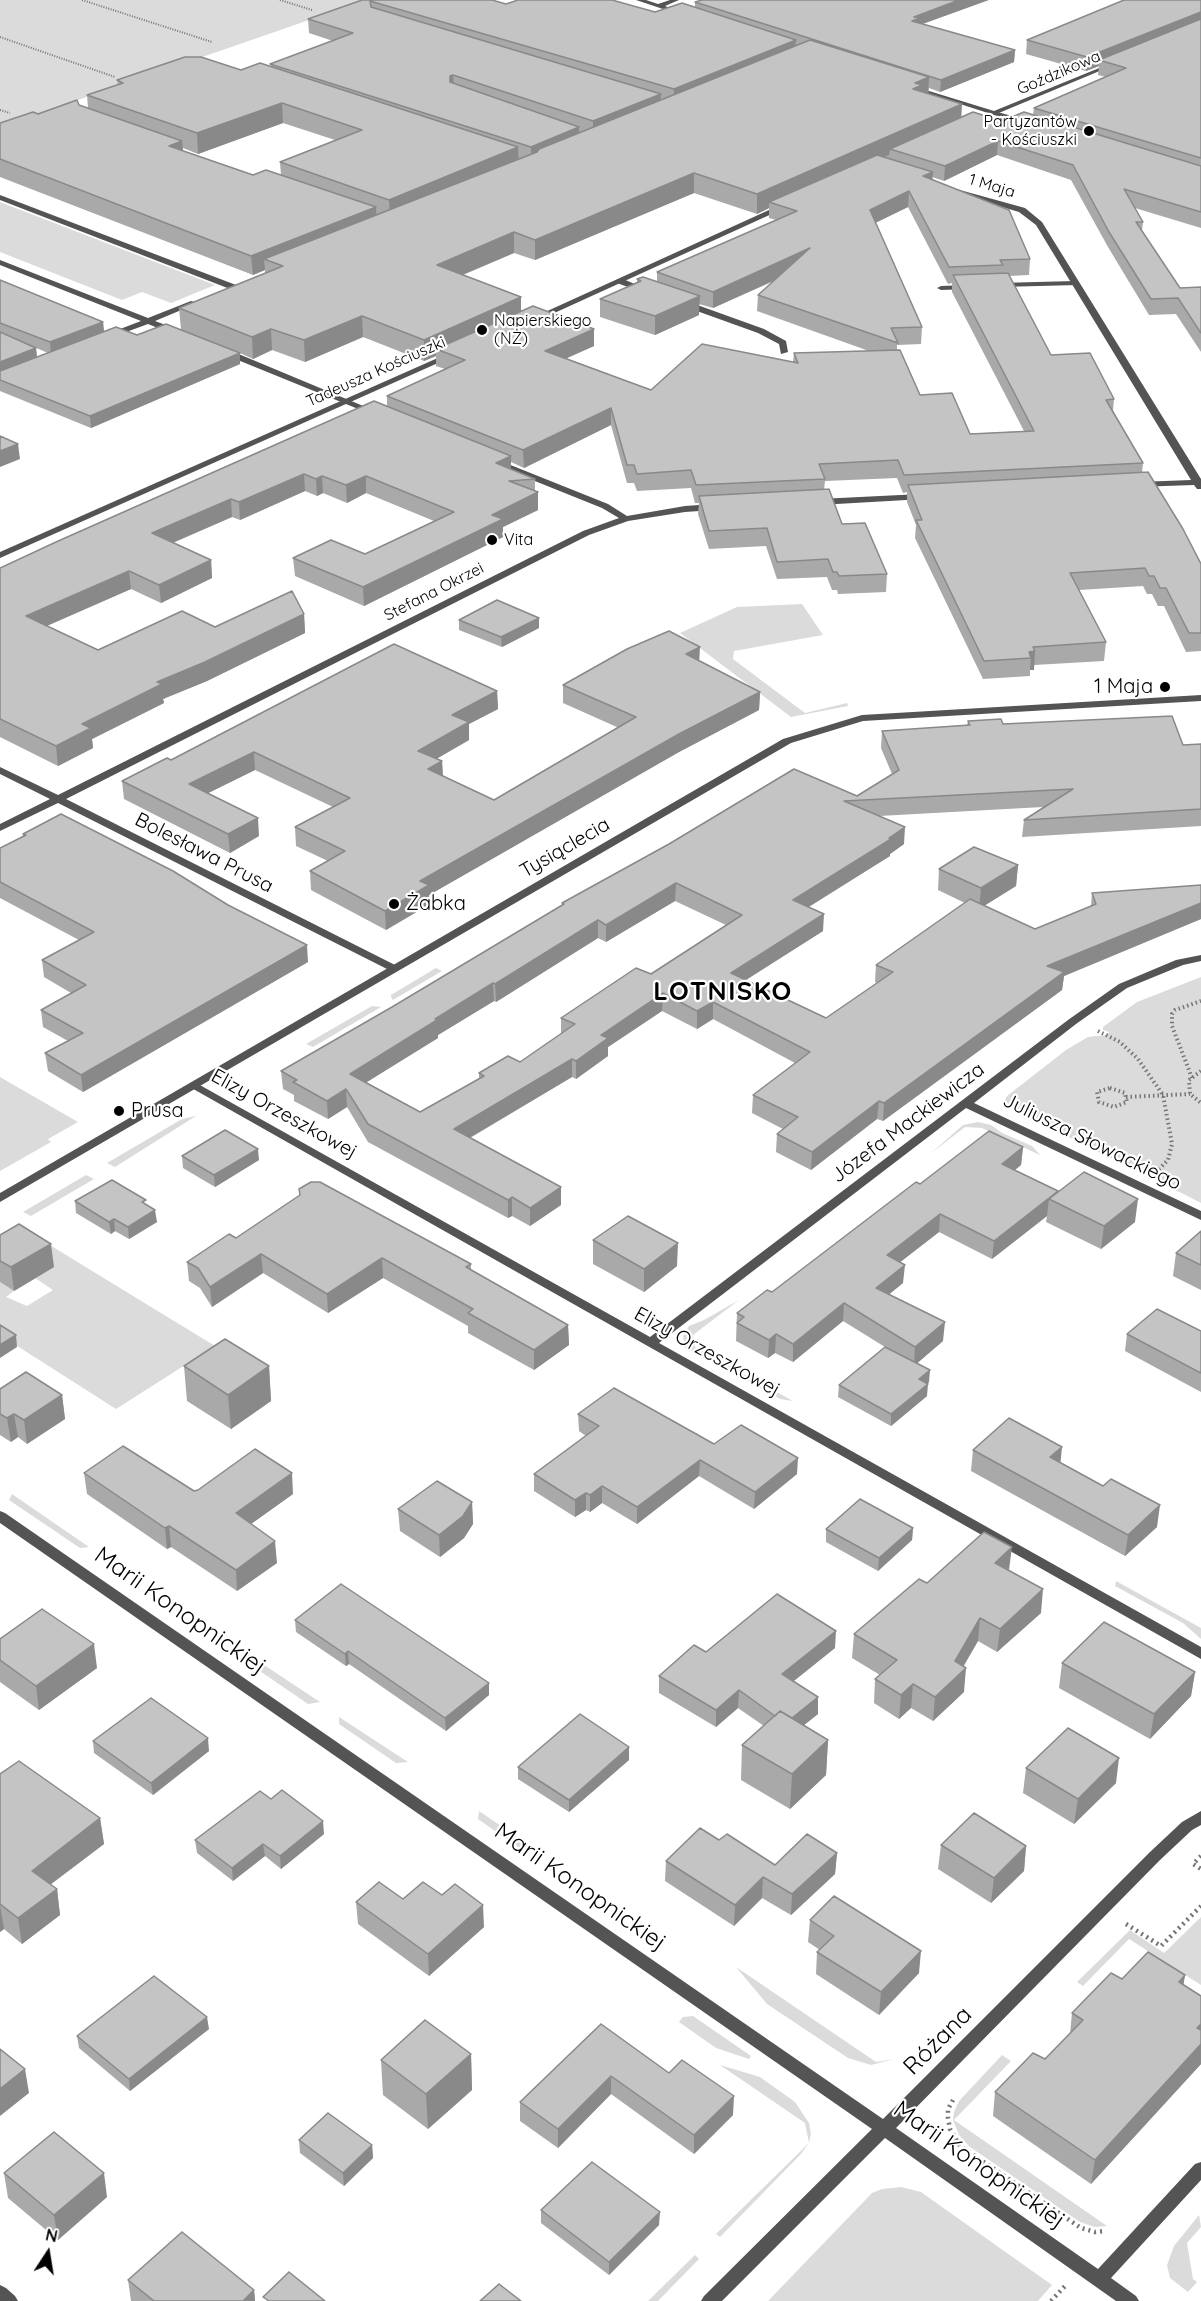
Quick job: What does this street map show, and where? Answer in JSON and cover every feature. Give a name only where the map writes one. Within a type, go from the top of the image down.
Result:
[{"type":"street","points":[[639,0],[690,16]]},
{"type":"street","points":[[658,6],[675,0]]},
{"type":"street","name":"Goździkowa","points":[[994,113],[1124,60]]},
{"type":"street","points":[[905,85],[1028,124]]},
{"type":"street","points":[[957,129],[994,113]]},
{"type":"street","name":"1 Maja","points":[[944,186],[1022,210],[1039,224],[1200,484]]},
{"type":"street","points":[[0,197],[233,287]]},
{"type":"street","points":[[523,324],[791,204]]},
{"type":"street","points":[[0,262],[182,335]]},
{"type":"street","points":[[620,281],[652,292]]},
{"type":"street","points":[[224,291],[243,283]]},
{"type":"street","points":[[986,286],[1075,283]]},
{"type":"street","points":[[941,288],[974,286]]},
{"type":"street","points":[[105,338],[204,299]]},
{"type":"street","points":[[674,300],[761,331],[783,343],[784,351]]},
{"type":"street","points":[[215,348],[390,419]]},
{"type":"street","name":"Tadeusza Kościuszki","points":[[0,555],[459,352]]},
{"type":"street","points":[[487,458],[605,506],[626,519]]},
{"type":"street","points":[[1123,486],[1200,484]]},
{"type":"street","points":[[805,503],[934,496]]},
{"type":"street","name":"Stefana Okrzei","points":[[0,828],[544,553],[604,525],[685,508],[728,507]]},
{"type":"street","name":"Tysiąclecia","points":[[0,1198],[787,741],[862,718],[1201,698]]},
{"type":"street","name":"Bolesława Prusa","points":[[0,770],[393,968]]},
{"type":"street","name":"Józefa Mackiewicza","points":[[651,1343],[965,1103],[1123,986],[1180,962],[1201,958]]},
{"type":"street","name":"Elizy Orzeszkowej","points":[[194,1086],[1201,1654]]},
{"type":"street","name":"Juliusza Słowackiego","points":[[965,1103],[1201,1216]]},
{"type":"street","name":"Marii Konopnickiej","points":[[0,1516],[885,2128],[1130,2301]]},
{"type":"street","name":"Różana","points":[[710,2301],[1155,1856],[1186,1826],[1201,1817]]},
{"type":"street","points":[[1099,2279],[1201,2169]]},
{"type":"street","points":[[0,2293],[9,2301]]},
{"type":"path","points":[[82,0],[212,42]]},
{"type":"path","points":[[280,0],[312,10]]},
{"type":"path","points":[[0,37],[115,77]]},
{"type":"path","points":[[0,110],[10,113]]},
{"type":"path","points":[[1192,1078],[1172,1026],[1172,1014],[1175,1010],[1201,1001]]},
{"type":"path","points":[[1096,1031],[1120,1042],[1138,1059],[1162,1095],[1172,1144],[1168,1160],[1157,1170]]},
{"type":"path","points":[[1190,1094],[1189,1080],[1201,1071]]},
{"type":"path","points":[[1110,1088],[1125,1093],[1126,1097],[1127,1102],[1114,1107],[1099,1102],[1097,1092],[1110,1088]]},
{"type":"path","points":[[1126,1097],[1190,1094],[1201,1103]]},
{"type":"path","points":[[1201,1856],[1193,1864],[1201,1869]]},
{"type":"path","points":[[1119,1931],[1127,1923],[1161,1946],[1201,1906]]},
{"type":"path","points":[[956,2096],[948,2109],[948,2118],[950,2129],[960,2146],[1081,2228],[1095,2232],[1116,2231]]},
{"type":"path","points":[[1051,2301],[1065,2285]]},
{"type":"shaded area","points":[[0,0],[367,0],[0,127]]},
{"type":"shaded area","points":[[0,202],[215,285],[171,303],[142,292],[122,300],[0,252]]},
{"type":"shaded area","points":[[802,604],[823,635],[734,651],[733,659],[805,713],[847,703],[848,706],[791,717],[680,633],[737,607]]},
{"type":"shaded area","points":[[436,968],[442,971],[393,1000],[391,995]]},
{"type":"shaded area","points":[[1201,977],[1201,1203],[1164,1184],[1159,1179],[1160,1171],[1155,1169],[1147,1173],[1133,1169],[1018,1112],[1005,1101],[1007,1096],[1066,1050],[1088,1037],[1106,1035],[1109,1032],[1103,1030],[1103,1027],[1137,1002]]},
{"type":"shaded area","points":[[372,1006],[381,1007],[313,1047],[306,1044]]},
{"type":"shaded area","points":[[0,1077],[78,1122],[48,1139],[51,1142],[0,1171]]},
{"type":"shaded area","points":[[196,1116],[115,1167],[107,1163],[182,1119]]},
{"type":"shaded area","points":[[978,1122],[991,1125],[1002,1133],[1032,1146],[1040,1155],[982,1128],[965,1127],[930,1154],[963,1125]]},
{"type":"shaded area","points":[[86,1175],[94,1179],[31,1216],[23,1212]]},
{"type":"shaded area","points":[[17,1225],[215,1346],[116,1409],[0,1335],[0,1282],[14,1291],[6,1297],[27,1306],[53,1290],[35,1278],[53,1267],[0,1260],[0,1234]]},
{"type":"shaded area","points":[[739,1300],[693,1335],[695,1347],[706,1353],[703,1356],[685,1348],[683,1336],[689,1326]]},
{"type":"shaded area","points":[[711,1356],[793,1401],[780,1399],[708,1359]]},
{"type":"shaded area","points":[[12,1494],[89,1547],[80,1548],[9,1500]]},
{"type":"shaded area","points":[[1116,1581],[1201,1628],[1201,1639],[1183,1623],[1115,1586]]},
{"type":"shaded area","points":[[255,1659],[320,1702],[308,1704],[254,1667]]},
{"type":"shaded area","points":[[339,1717],[408,1762],[396,1763],[339,1724]]},
{"type":"shaded area","points":[[479,1811],[535,1849],[522,1850],[478,1819]]},
{"type":"shaded area","points":[[1201,1917],[1201,1985],[1129,1939],[1083,1986],[1077,1982],[1130,1930],[1164,1953]]},
{"type":"shaded area","points":[[736,1967],[876,2062],[894,2059],[871,2065],[848,2058],[767,2004]]},
{"type":"shaded area","points":[[693,2016],[751,2056],[749,2059],[716,2048],[679,2022],[683,2017]]},
{"type":"shaded area","points":[[1002,2055],[1011,2061],[954,2120],[1107,2226],[1095,2227],[1080,2222],[970,2147],[959,2135],[953,2120],[959,2101]]},
{"type":"shaded area","points":[[720,2065],[760,2077],[795,2102],[809,2123],[811,2134],[809,2143],[805,2123]]},
{"type":"shaded area","points":[[809,2143],[720,2237],[716,2234]]},
{"type":"shaded area","points":[[901,2187],[921,2192],[1052,2285],[1038,2301],[768,2301],[872,2193],[882,2189]]},
{"type":"shaded area","points":[[1199,2215],[1201,2227],[1187,2243],[1193,2279],[1197,2282],[1188,2292],[1170,2278],[1167,2265],[1174,2246]]},
{"type":"shaded area","points":[[695,2255],[699,2259],[658,2301],[648,2301]]},
{"type":"building","points":[[362,0],[492,0],[506,4],[518,0],[612,0],[655,12],[682,3],[796,40],[674,89],[370,1],[371,7],[661,94],[593,121],[453,75],[450,76],[450,82],[579,127],[531,147],[270,64],[353,33],[308,19]]},
{"type":"building","points":[[702,0],[959,0],[914,17],[920,18],[912,21],[1015,50],[941,80],[695,2]]},
{"type":"building","points":[[1124,0],[1201,0],[1201,12],[1087,57],[1027,40]]},
{"type":"building","points":[[1201,19],[1201,158],[1034,108],[1126,68],[1099,60]]},
{"type":"building","points":[[810,40],[929,77],[915,83],[922,85],[913,89],[962,104],[757,194],[694,173],[535,240],[514,232],[437,265],[521,297],[424,340],[362,316],[304,340],[271,329],[252,337],[179,308],[283,266],[264,259],[537,152],[539,149]]},
{"type":"building","points":[[185,57],[201,57],[241,70],[260,63],[518,147],[389,200],[280,162],[362,130],[282,103],[197,133],[87,95],[123,83],[117,80]]},
{"type":"building","points":[[77,100],[79,105],[182,141],[169,146],[253,175],[266,170],[376,207],[251,256],[0,159],[0,123],[33,112],[38,114]]},
{"type":"building","points":[[973,112],[1002,121],[1024,112],[1201,166],[1201,212],[1124,189],[1143,222],[1136,222],[1180,288],[1201,287],[1201,333],[1178,298],[1151,299],[1109,232],[1073,165],[998,141],[945,166],[890,149]]},
{"type":"building","points":[[877,155],[933,172],[923,176],[1009,210],[1030,259],[1000,260],[1003,265],[949,267],[909,191],[870,210],[922,327],[891,328],[898,343],[758,295],[810,248],[713,292],[657,272],[797,211],[769,202]]},
{"type":"building","points":[[1008,273],[1051,355],[1090,353],[1114,399],[1106,400],[1143,463],[904,475],[898,460],[819,464],[825,479],[696,485],[691,470],[637,474],[634,465],[627,465],[611,408],[523,450],[387,396],[465,360],[436,349],[533,306],[594,329],[545,351],[651,390],[702,344],[798,363],[794,353],[900,350],[920,395],[952,393],[970,434],[1034,431],[953,275]]},
{"type":"building","points":[[643,277],[700,296],[655,316],[600,299],[641,281],[637,279]]},
{"type":"building","points":[[0,280],[103,322],[50,342],[0,323]]},
{"type":"building","points":[[166,324],[240,353],[90,416],[0,380],[0,371],[116,327],[137,335]]},
{"type":"building","points":[[0,332],[36,348],[0,362]]},
{"type":"building","points":[[374,401],[511,456],[496,463],[535,479],[509,481],[538,492],[492,515],[503,519],[363,587],[293,558],[331,540],[365,554],[454,512],[366,476],[346,485],[322,476],[316,479],[304,474],[239,502],[231,499],[152,533],[211,560],[159,585],[129,571],[26,616],[98,650],[182,611],[215,627],[292,591],[304,614],[205,662],[157,682],[162,684],[82,724],[91,728],[56,746],[0,719],[0,568]]},
{"type":"building","points":[[0,436],[18,444],[0,451]]},
{"type":"building","points":[[1148,472],[1183,529],[1201,564],[1201,633],[1189,633],[1166,588],[1160,588],[1154,576],[1149,576],[1145,568],[1070,573],[1106,642],[1033,647],[1035,651],[1029,652],[1031,658],[984,661],[916,520],[922,520],[908,485]]},
{"type":"building","points":[[829,489],[842,524],[865,523],[887,574],[839,576],[837,572],[833,572],[828,559],[777,562],[767,528],[709,531],[699,496]]},
{"type":"building","points":[[497,600],[539,618],[501,637],[459,620]]},
{"type":"building","points":[[669,631],[700,647],[686,654],[760,692],[679,734],[420,881],[429,885],[385,911],[310,871],[345,851],[295,827],[350,798],[254,752],[189,784],[258,818],[228,834],[122,781],[167,758],[171,760],[394,644],[497,691],[452,715],[469,722],[418,751],[442,761],[428,769],[494,800],[636,717],[563,685],[627,649]]},
{"type":"building","points":[[1172,716],[1183,745],[1201,744],[1201,809],[1024,820],[1073,789],[844,801],[905,827],[889,838],[891,839],[793,900],[824,914],[731,973],[826,1018],[893,972],[876,965],[970,899],[1035,929],[1096,904],[1092,893],[1201,885],[1201,903],[1047,966],[1064,972],[884,1103],[879,1101],[812,1152],[777,1134],[798,1117],[753,1095],[810,1052],[713,1002],[697,1011],[663,993],[601,1035],[608,1038],[576,1061],[572,1059],[454,1129],[561,1187],[530,1208],[512,1197],[508,1200],[368,1124],[346,1089],[327,1101],[293,1082],[297,1080],[281,1071],[564,904],[562,903],[669,844],[794,769],[857,796],[899,770],[882,731],[970,725],[968,721],[1001,719],[1003,724]],"holes":[[[676,883],[742,915],[651,974],[636,968],[561,1018],[575,1024],[520,1062],[508,1056],[479,1073],[484,1076],[420,1112],[350,1074],[437,1020],[435,1019],[598,920],[606,925]]]},
{"type":"building","points":[[61,814],[173,871],[228,905],[307,945],[81,1075],[45,1053],[83,1033],[41,1010],[86,985],[42,960],[94,932],[0,882],[0,848]]},
{"type":"building","points":[[974,847],[1018,865],[981,888],[939,869]]},
{"type":"building","points":[[225,1130],[258,1149],[214,1175],[182,1156]]},
{"type":"building","points":[[989,1131],[1023,1147],[1002,1164],[1058,1191],[994,1241],[940,1214],[887,1255],[905,1265],[876,1288],[945,1322],[915,1347],[844,1303],[793,1344],[776,1334],[769,1340],[737,1323],[744,1317],[737,1313],[767,1290],[772,1292],[916,1182],[920,1184]]},
{"type":"building","points":[[1084,1172],[1138,1199],[1104,1226],[1049,1199]]},
{"type":"building","points":[[112,1180],[146,1200],[142,1202],[155,1210],[128,1227],[114,1219],[109,1222],[75,1201]]},
{"type":"building","points":[[311,1182],[320,1182],[471,1264],[466,1267],[568,1325],[534,1350],[468,1313],[473,1309],[382,1258],[327,1294],[261,1254],[210,1287],[198,1268],[187,1262],[229,1234],[236,1238],[300,1195],[299,1189]]},
{"type":"building","points":[[628,1216],[678,1243],[644,1269],[593,1240]]},
{"type":"building","points":[[19,1224],[51,1244],[11,1267],[0,1261],[0,1235]]},
{"type":"building","points":[[1201,1231],[1201,1265],[1176,1253]]},
{"type":"building","points":[[1157,1309],[1201,1331],[1201,1373],[1127,1334]]},
{"type":"building","points":[[0,1325],[16,1335],[0,1345]]},
{"type":"building","points":[[225,1339],[269,1366],[228,1395],[184,1366]]},
{"type":"building","points":[[885,1347],[930,1370],[919,1379],[928,1384],[891,1414],[839,1385]]},
{"type":"building","points":[[26,1372],[62,1395],[24,1420],[14,1414],[7,1418],[0,1414],[0,1389]]},
{"type":"building","points":[[614,1388],[714,1444],[741,1425],[798,1458],[755,1492],[700,1460],[637,1507],[602,1486],[590,1495],[586,1493],[575,1500],[534,1474],[599,1426],[578,1414]]},
{"type":"building","points":[[1009,1418],[1062,1447],[1050,1457],[1103,1486],[1111,1479],[1160,1505],[1128,1535],[973,1450]]},
{"type":"building","points":[[123,1446],[194,1491],[255,1449],[292,1473],[236,1513],[275,1541],[236,1570],[169,1526],[165,1528],[84,1473]]},
{"type":"building","points":[[437,1481],[472,1502],[463,1516],[439,1535],[398,1509]]},
{"type":"building","points":[[860,1499],[913,1528],[879,1558],[826,1529]]},
{"type":"building","points":[[984,1532],[1012,1547],[995,1563],[1043,1589],[1000,1629],[980,1618],[955,1661],[966,1668],[935,1697],[913,1684],[901,1695],[875,1679],[897,1660],[854,1634],[919,1579],[927,1583]]},
{"type":"building","points":[[341,1584],[489,1683],[445,1718],[348,1651],[345,1654],[295,1620]]},
{"type":"building","points":[[777,1594],[836,1631],[782,1674],[818,1697],[792,1718],[780,1711],[775,1716],[739,1690],[716,1710],[659,1676],[694,1645],[706,1652]]},
{"type":"building","points":[[42,1609],[94,1644],[36,1686],[0,1660],[0,1639]]},
{"type":"building","points":[[1104,1622],[1195,1672],[1154,1714],[1062,1663]]},
{"type":"building","points":[[151,1698],[208,1738],[151,1783],[93,1741]]},
{"type":"building","points":[[780,1711],[828,1740],[792,1774],[742,1745]]},
{"type":"building","points":[[580,1714],[629,1747],[569,1800],[518,1767]]},
{"type":"building","points":[[1068,1728],[1119,1758],[1078,1799],[1026,1768]]},
{"type":"building","points":[[19,1761],[100,1818],[32,1871],[57,1889],[18,1918],[0,1904],[0,1774]]},
{"type":"building","points":[[282,1790],[323,1821],[280,1856],[263,1844],[232,1868],[195,1840],[260,1791],[271,1799]]},
{"type":"building","points":[[974,1813],[1026,1846],[994,1878],[941,1845]]},
{"type":"building","points":[[700,1828],[719,1840],[727,1834],[775,1865],[807,1834],[837,1853],[792,1894],[763,1877],[735,1905],[666,1861]]},
{"type":"building","points":[[379,1882],[403,1899],[423,1882],[442,1895],[455,1884],[483,1905],[428,1954],[356,1902]]},
{"type":"building","points":[[834,1896],[921,1951],[881,1992],[817,1952],[834,1936],[810,1920]]},
{"type":"building","points":[[1148,1952],[1185,1975],[1179,1982],[1201,1996],[1201,2024],[1197,2028],[1201,2030],[1201,2044],[1095,2160],[995,2092],[1033,2053],[1045,2059],[1083,2020],[1072,2013],[1111,1973],[1122,1979]]},
{"type":"building","points":[[154,1976],[207,2017],[129,2079],[77,2036]]},
{"type":"building","points":[[425,2020],[471,2054],[426,2094],[381,2060]]},
{"type":"building","points":[[601,2024],[669,2073],[682,2060],[734,2096],[694,2135],[611,2076],[558,2129],[520,2102]]},
{"type":"building","points":[[0,2049],[25,2069],[0,2089]]},
{"type":"building","points":[[328,2113],[372,2145],[343,2173],[299,2140]]},
{"type":"building","points":[[54,2132],[104,2173],[54,2215],[4,2173]]},
{"type":"building","points":[[592,2162],[660,2212],[609,2262],[541,2210]]},
{"type":"building","points":[[182,2232],[254,2290],[243,2301],[154,2301],[128,2280]]},
{"type":"building","points":[[289,2272],[325,2301],[269,2301],[263,2297]]},
{"type":"building","points":[[499,2284],[521,2301],[480,2301]]},
{"type":"place","name":"Partyzantów - Kościuszki","points":[[1089,131]]},
{"type":"place","name":"Napierskiego (NŻ)","points":[[482,330]]},
{"type":"place","name":"Vita","points":[[492,540]]},
{"type":"place","name":"1 Maja","points":[[1165,687]]},
{"type":"place","name":"Żabka","points":[[394,904]]},
{"type":"place","name":"Prusa","points":[[119,1111]]},
{"type":"district","name":"LOTNISKO","points":[[723,992]]}]
